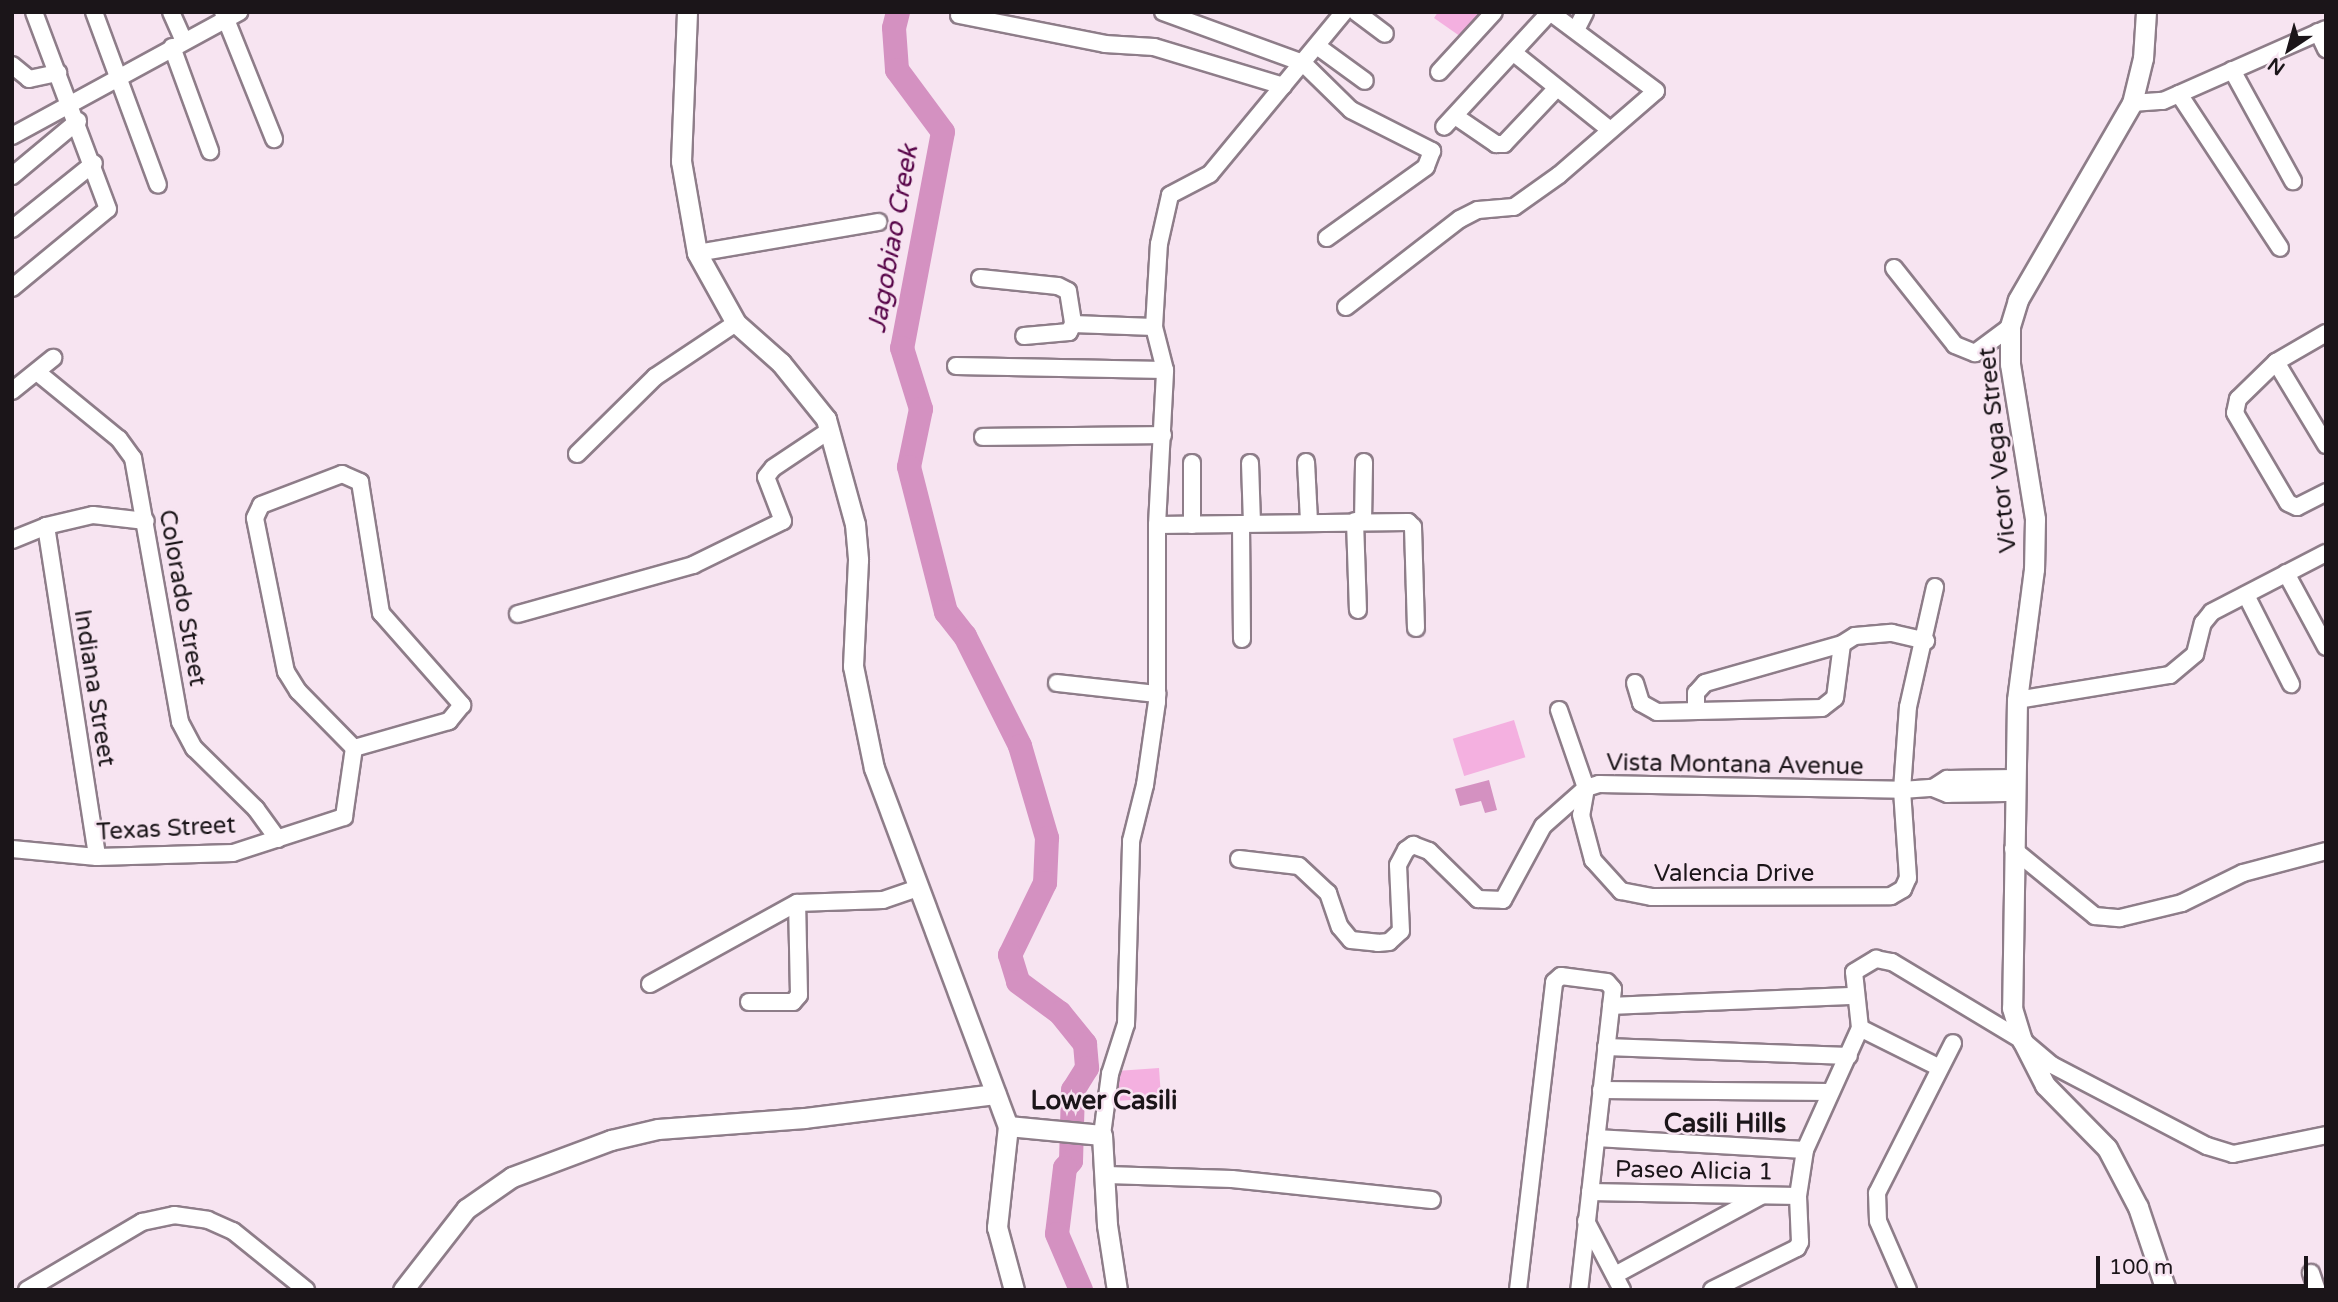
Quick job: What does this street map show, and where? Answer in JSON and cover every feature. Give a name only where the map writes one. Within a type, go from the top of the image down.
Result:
[{"type":"street","points":[[12,288],[108,209],[94,163],[34,12]]},
{"type":"street","points":[[93,12],[158,185]]},
{"type":"street","points":[[171,12],[210,151]]},
{"type":"street","points":[[687,12],[681,161],[697,253],[736,323],[805,389],[830,430],[855,524],[858,560],[853,666],[858,699],[874,768],[1008,1126],[997,1227],[1014,1290]]},
{"type":"street","points":[[1163,12],[1303,63],[1351,110],[1432,151],[1426,167],[1327,238]]},
{"type":"street","points":[[1117,1290],[1107,1225],[1107,1175],[1095,1134],[1126,1024],[1132,841],[1145,785],[1157,694],[1157,525],[1165,370],[1154,327],[1159,244],[1170,195],[1210,174],[1344,12]]},
{"type":"street","points":[[1356,12],[1385,34]]},
{"type":"street","points":[[1439,72],[1494,12]]},
{"type":"street","points":[[1346,307],[1460,219],[1478,210],[1514,207],[1559,176],[1609,129],[1653,98],[1656,91],[1550,12],[1540,18],[1514,53],[1450,121],[1496,144],[1503,144],[1557,88]]},
{"type":"street","points":[[1576,30],[1585,12]]},
{"type":"street","name":"Victor Vega Street","points":[[2146,12],[2143,58],[2132,103],[2024,289],[2010,327],[2010,364],[2035,519],[2034,569],[2017,700],[2012,1008],[2022,1040],[2045,1085],[2107,1148],[2138,1207],[2166,1290]]},
{"type":"street","points":[[14,132],[229,14],[274,139]]},
{"type":"street","points":[[959,15],[1105,44],[1154,47],[1283,86]]},
{"type":"street","points":[[2132,103],[2163,101],[2322,30],[2326,49]]},
{"type":"street","points":[[1317,46],[1365,82]]},
{"type":"street","points":[[1514,53],[1609,129]]},
{"type":"street","points":[[12,65],[29,79],[58,73]]},
{"type":"street","points":[[2232,70],[2293,181]]},
{"type":"street","points":[[2179,93],[2280,248]]},
{"type":"street","points":[[12,176],[78,121]]},
{"type":"street","points":[[12,229],[94,163]]},
{"type":"street","points":[[697,253],[878,222]]},
{"type":"street","points":[[1894,268],[1955,345],[1975,353],[2010,327]]},
{"type":"street","points":[[980,278],[1058,286],[1072,297],[1073,324],[1063,336],[1024,336]]},
{"type":"street","points":[[577,454],[655,377],[736,323]]},
{"type":"street","points":[[1073,324],[1154,327]]},
{"type":"street","points":[[2326,333],[2276,362],[2238,399],[2235,413],[2292,506],[2326,492]]},
{"type":"street","points":[[12,391],[53,358]]},
{"type":"street","points":[[2276,362],[2326,445]]},
{"type":"street","points":[[956,366],[1165,370]]},
{"type":"street","name":"Colorado Street","points":[[37,372],[119,439],[133,458],[185,736],[256,809],[278,839]]},
{"type":"street","points":[[519,614],[693,565],[783,521],[766,477],[773,467],[830,430]]},
{"type":"street","points":[[983,437],[1163,435]]},
{"type":"street","points":[[1306,462],[1309,522]]},
{"type":"street","points":[[1358,610],[1359,522],[1364,462]]},
{"type":"street","points":[[1192,463],[1192,525]]},
{"type":"street","points":[[1242,639],[1250,463]]},
{"type":"street","points":[[342,474],[358,478],[381,612],[457,695],[460,712],[449,721],[354,748],[298,691],[286,672],[255,518],[261,505],[342,474]]},
{"type":"street","points":[[12,540],[46,526],[93,515],[146,521]]},
{"type":"street","points":[[1157,525],[1404,521],[1413,527],[1416,628]]},
{"type":"street","name":"Indiana Street","points":[[46,526],[97,857]]},
{"type":"street","points":[[2017,700],[2170,675],[2194,654],[2203,623],[2212,612],[2326,553]]},
{"type":"street","points":[[2286,573],[2326,647]]},
{"type":"street","name":"Valencia Drive","points":[[1559,709],[1586,788],[1581,815],[1592,860],[1621,891],[1652,897],[1891,896],[1903,889],[1908,878],[1902,790],[1908,707],[1926,641],[1936,587]]},
{"type":"street","points":[[2246,595],[2291,684]]},
{"type":"street","points":[[1696,710],[1696,693],[1705,682],[1842,644],[1855,636],[1892,633],[1926,641]]},
{"type":"street","points":[[1634,683],[1637,696],[1649,709],[1830,705],[1842,644]]},
{"type":"street","points":[[1057,683],[1157,694]]},
{"type":"street","name":"Texas Street","points":[[12,849],[97,857],[233,853],[344,817],[354,748]]},
{"type":"street","name":"Vista Montana Avenue","points":[[1239,859],[1299,866],[1328,893],[1340,927],[1352,940],[1389,942],[1398,937],[1403,920],[1398,865],[1406,849],[1413,845],[1429,852],[1478,899],[1503,900],[1543,826],[1586,788],[1615,784],[1902,790],[1933,788],[1948,794],[2014,785]]},
{"type":"street","points":[[2013,849],[2095,916],[2120,918],[2182,903],[2243,873],[2326,851]]},
{"type":"street","points":[[650,984],[797,903],[883,900],[918,888]]},
{"type":"street","points":[[749,1002],[793,1002],[799,995],[797,903]]},
{"type":"street","points":[[1712,1290],[1797,1248],[1800,1242],[1798,1196],[1805,1150],[1860,1027],[1854,996],[1854,972],[1875,959],[1892,962],[2022,1040],[2052,1065],[2207,1146],[2233,1154],[2326,1135]]},
{"type":"street","points":[[1518,1290],[1554,982],[1561,976],[1607,982],[1613,989],[1579,1290]]},
{"type":"street","points":[[1611,1006],[1854,996]]},
{"type":"street","points":[[1860,1027],[1938,1067]]},
{"type":"street","points":[[1908,1290],[1878,1221],[1877,1193],[1938,1067],[1953,1043]]},
{"type":"street","points":[[1606,1047],[1849,1056]]},
{"type":"street","points":[[1601,1090],[1830,1092]]},
{"type":"street","points":[[403,1290],[466,1209],[512,1177],[611,1140],[658,1129],[805,1118],[995,1094]]},
{"type":"street","points":[[1008,1126],[1095,1134]]},
{"type":"street","points":[[1596,1138],[1805,1150]]},
{"type":"street","points":[[1107,1175],[1232,1179],[1432,1200]]},
{"type":"street","name":"Paseo Alicia 1","points":[[1590,1192],[1798,1196]]},
{"type":"street","points":[[1587,1221],[1618,1282],[1763,1195]]},
{"type":"street","points":[[27,1290],[142,1222],[174,1214],[208,1220],[233,1231],[304,1289]]},
{"type":"street","points":[[2311,1273],[2317,1290]]},
{"type":"shaded area","points":[[1438,12],[1484,12],[1464,39],[1434,18]]},
{"type":"shaded area","points":[[1514,720],[1525,757],[1464,776],[1453,739]]},
{"type":"shaded area","points":[[1489,780],[1497,810],[1485,813],[1481,801],[1460,806],[1455,789]]},
{"type":"shaded area","points":[[1159,1068],[1161,1098],[1108,1102],[1106,1072]]},
{"type":"waterway","name":"Jagobiao Creek","points":[[898,12],[894,28],[897,70],[943,132],[902,348],[921,409],[909,467],[946,612],[965,636],[1020,746],[1047,838],[1045,883],[1010,955],[1018,982],[1060,1013],[1085,1044],[1087,1068],[1073,1090],[1071,1161],[1065,1168],[1057,1234],[1081,1290]]},
{"type":"district","name":"Lower Casili","points":[[1104,1101]]},
{"type":"district","name":"Casili Hills","points":[[1725,1124]]}]
